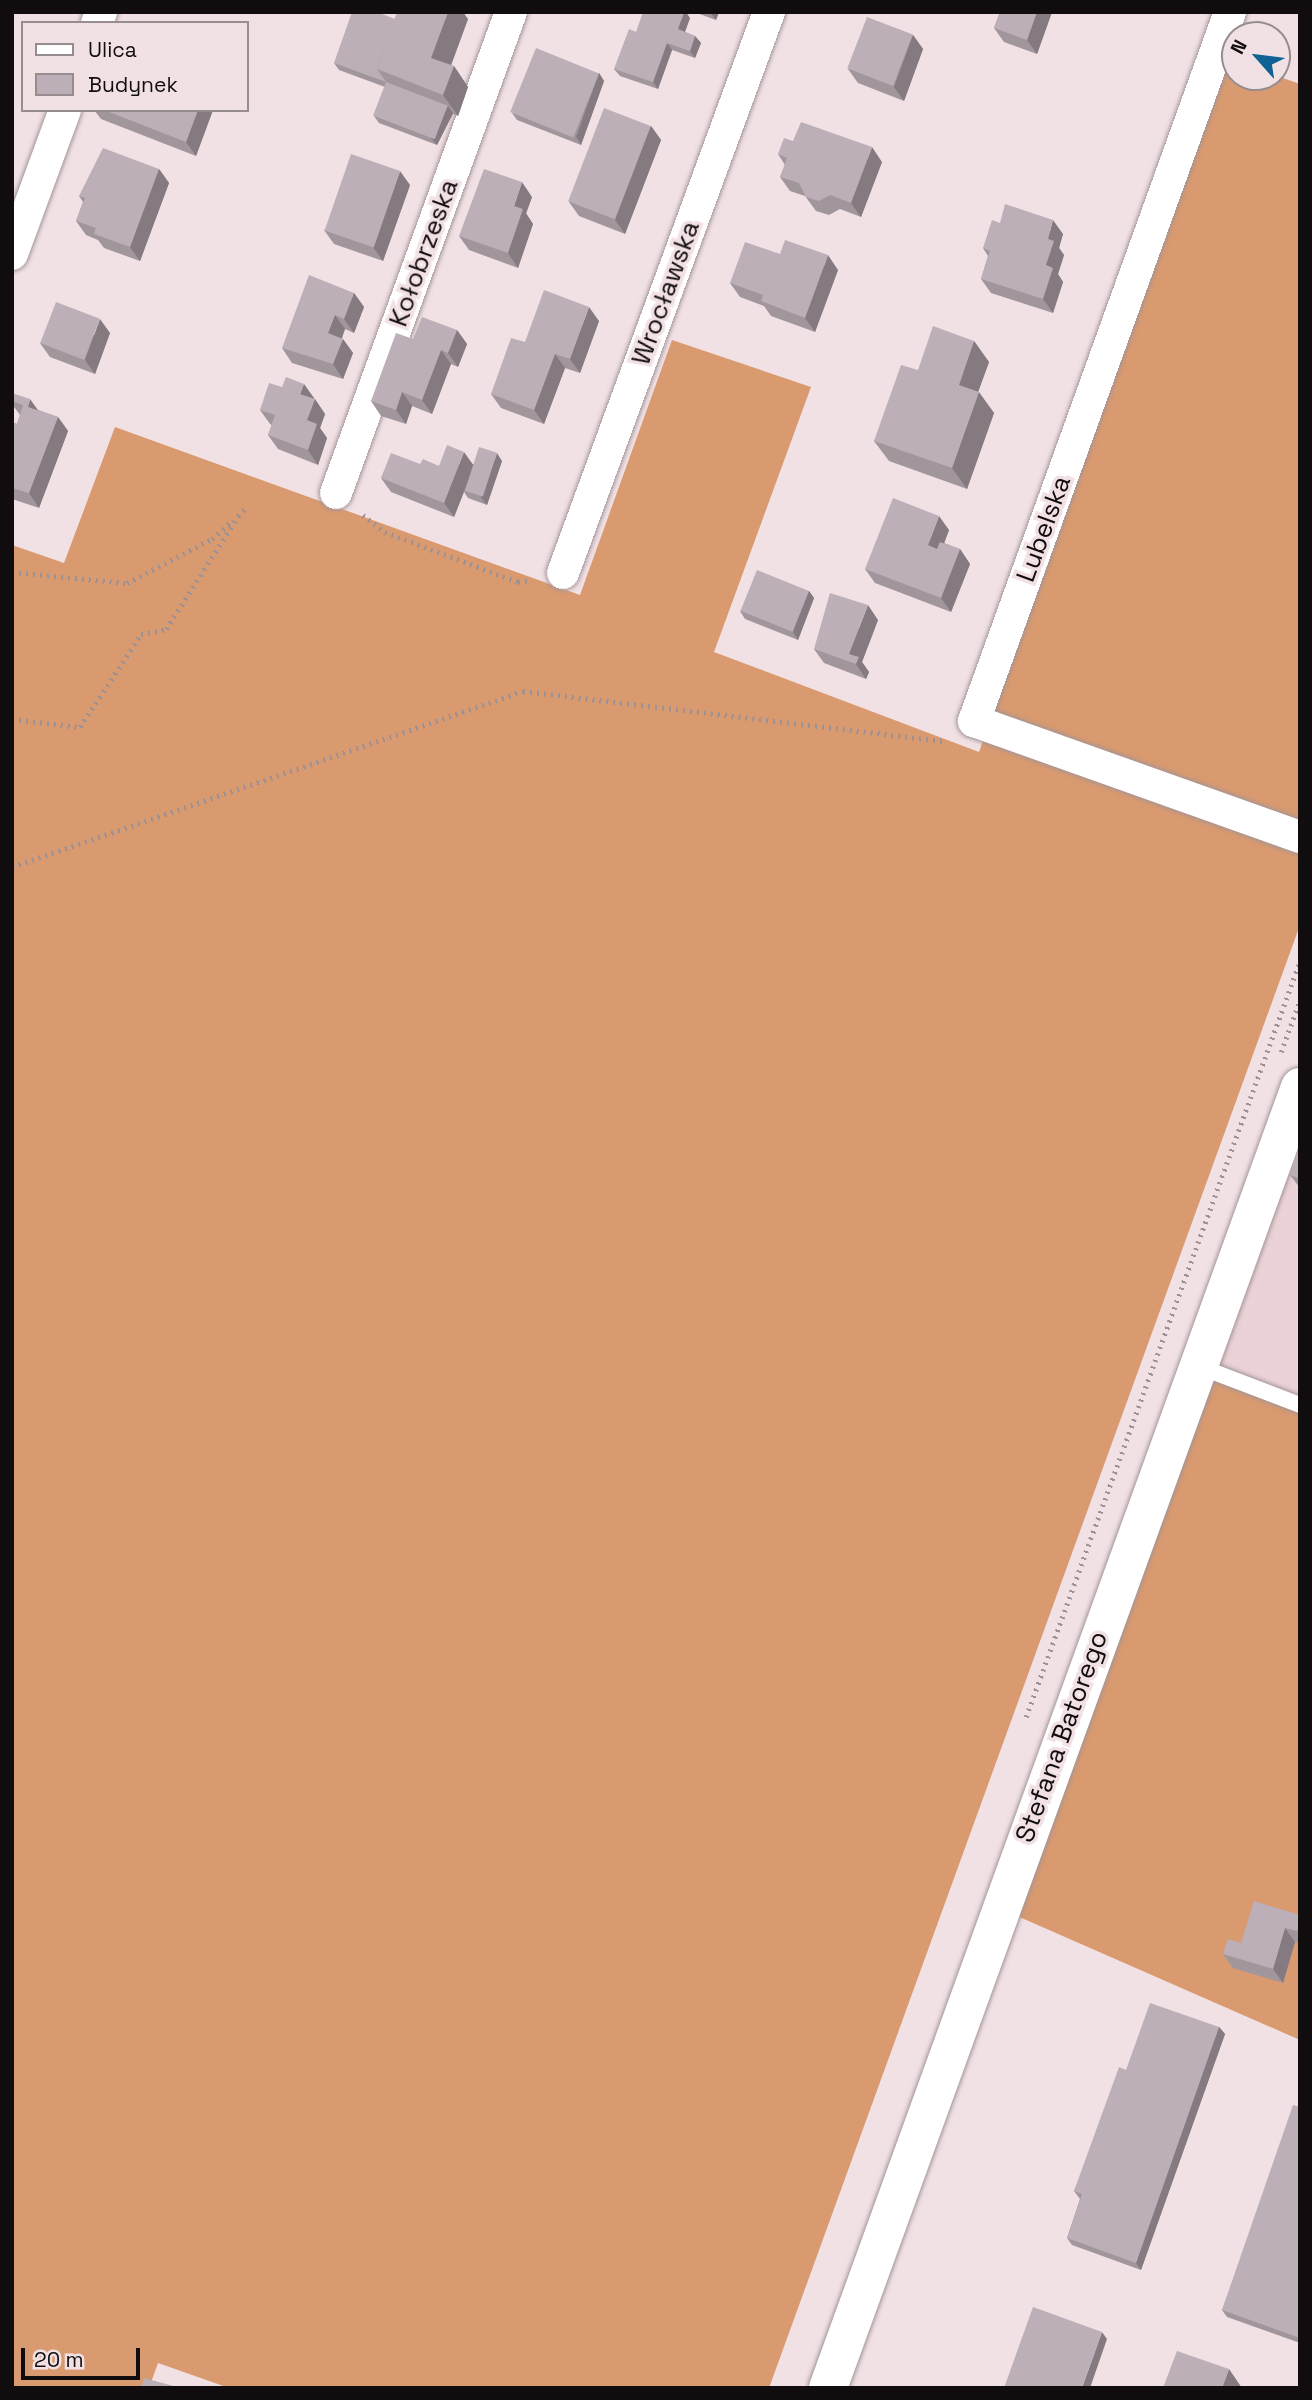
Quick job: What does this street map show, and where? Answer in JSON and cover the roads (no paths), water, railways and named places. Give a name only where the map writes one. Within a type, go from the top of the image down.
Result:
[{"type":"street","name":"Kołobrzeska","points":[[337,493],[511,12]]},
{"type":"street","name":"Wrocławska","points":[[563,573],[769,12]]},
{"type":"street","name":"Lubelska","points":[[1230,12],[974,721],[1300,837]]},
{"type":"street","points":[[12,254],[64,112]]},
{"type":"street","name":"Stefana Batorego","points":[[828,2388],[1300,1087]]},
{"type":"lane","points":[[1197,1365],[1300,1405]]}]
